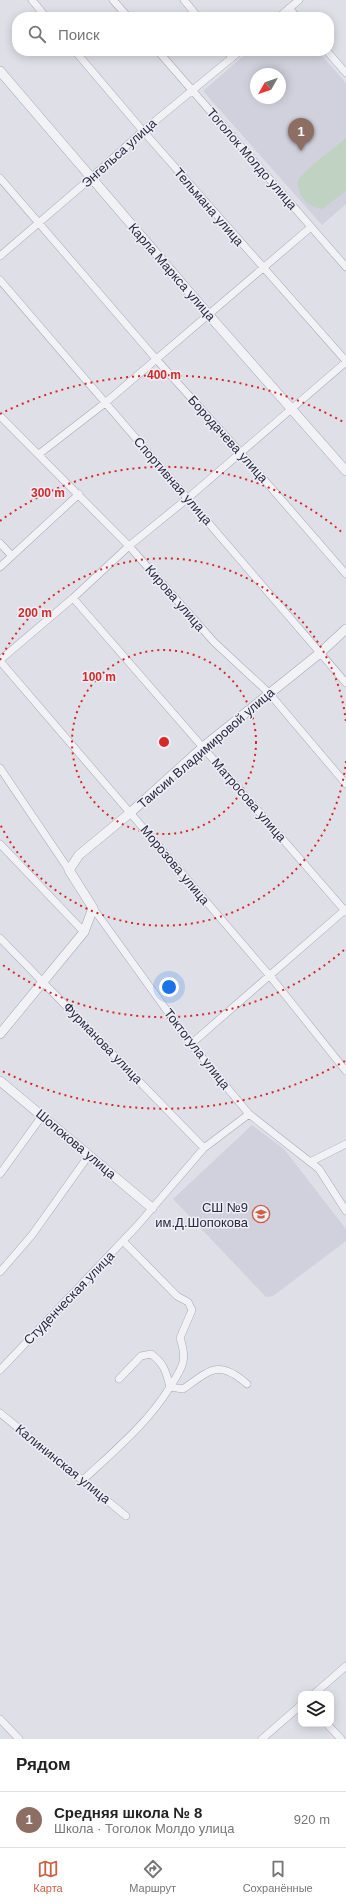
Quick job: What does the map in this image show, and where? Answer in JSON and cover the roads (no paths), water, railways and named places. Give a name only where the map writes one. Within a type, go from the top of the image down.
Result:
[{"type":"street","points":[[32,0],[42,12]]},
{"type":"street","points":[[113,0],[124,12]]},
{"type":"street","points":[[184,0],[194,12]]},
{"type":"street","points":[[285,12],[298,0]]},
{"type":"street","points":[[289,8],[293,12]]},
{"type":"street","name":"Тельмана улица","points":[[79,56],[143,131],[346,361]]},
{"type":"street","name":"Тоголок Молдо улица","points":[[162,56],[346,267]]},
{"type":"street","points":[[331,56],[346,73]]},
{"type":"street","name":"Энгельса улица","points":[[0,256],[143,131],[232,57]]},
{"type":"street","name":"Карла Маркса улица","points":[[0,71],[208,314],[346,471]]},
{"type":"street","name":"Бородачева улица","points":[[0,178],[156,359],[240,452],[346,574]]},
{"type":"street","points":[[39,454],[105,403],[262,267],[311,227]]},
{"type":"street","name":"Спортивная улица","points":[[0,280],[346,683]]},
{"type":"street","points":[[0,661],[73,598],[129,546],[188,498],[346,361]]},
{"type":"street","name":"Кирова улица","points":[[0,416],[129,546],[214,642],[269,693],[346,784]]},
{"type":"street","points":[[0,567],[79,494]]},
{"type":"street","points":[[0,543],[12,556]]},
{"type":"street","name":"Матросова улица","points":[[73,598],[346,910]]},
{"type":"street","name":"Таисии Владимировой улица","points":[[69,870],[80,855],[204,747],[346,629]]},
{"type":"street","name":"Морозова улица","points":[[0,661],[270,976],[346,1071]]},
{"type":"street","name":"Токтогула улица","points":[[0,768],[93,908],[191,1044],[249,1114],[320,1169],[346,1211]]},
{"type":"street","points":[[0,844],[84,932]]},
{"type":"street","points":[[0,1034],[84,932],[93,908]]},
{"type":"street","points":[[191,1044],[346,910]]},
{"type":"street","name":"Фурманова улица","points":[[0,938],[204,1148]]},
{"type":"street","name":"Шопокова улица","points":[[0,1082],[152,1208]]},
{"type":"street","points":[[152,1208],[204,1148],[249,1114]]},
{"type":"street","points":[[0,1174],[42,1116]]},
{"type":"street","points":[[310,1162],[346,1144]]},
{"type":"street","points":[[0,1272],[32,1235],[89,1155]]},
{"type":"street","name":"Студенческая улица","points":[[0,1370],[123,1241],[152,1208]]},
{"type":"street","points":[[83,1480],[134,1432],[160,1403],[181,1369],[185,1352],[180,1338],[192,1310],[188,1302],[177,1296],[123,1241]]},
{"type":"street","points":[[119,1379],[141,1356],[152,1354],[160,1360],[166,1371],[170,1387]]},
{"type":"street","points":[[170,1387],[183,1388],[207,1372],[223,1368],[234,1373],[247,1384]]},
{"type":"street","name":"Калининская улица","points":[[0,1413],[126,1516]]},
{"type":"street","points":[[317,1691],[346,1666]]},
{"type":"street","points":[[262,1739],[298,1708]]},
{"type":"street","points":[[0,1719],[19,1739]]},
{"type":"street","points":[[330,1727],[341,1739]]},
{"type":"place","name":"Средняя школа № 8","points":[[301,151]]},
{"type":"place","name":"СШ №9 им.Д.Шопокова","points":[[261,1214]]}]
